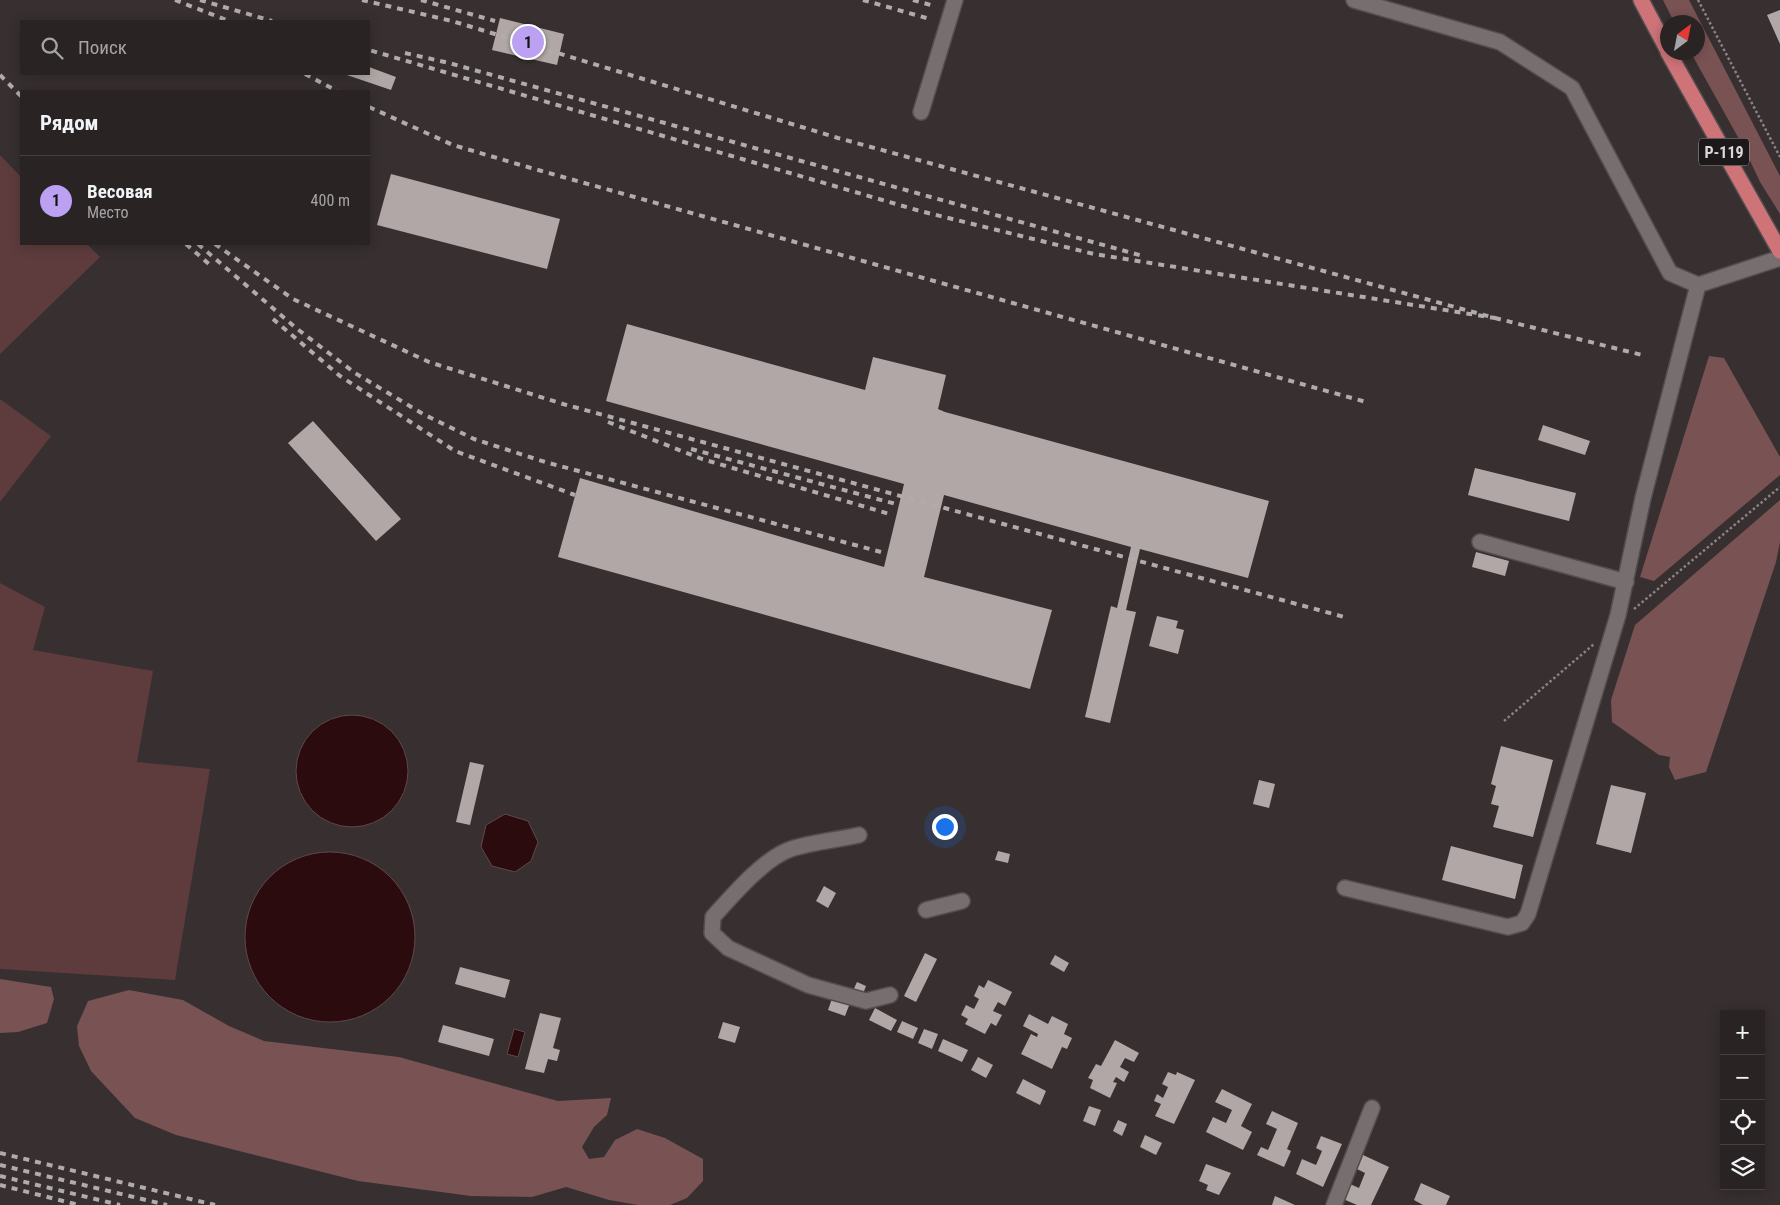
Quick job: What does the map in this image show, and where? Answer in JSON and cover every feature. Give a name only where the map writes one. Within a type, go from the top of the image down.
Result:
[{"type":"highway","name":"Р-119","points":[[1641,0],[1660,37]]},
{"type":"highway","name":"Р-119","points":[[1673,60],[1780,250]]},
{"type":"street","points":[[922,112],[955,0]]},
{"type":"street","points":[[1354,0],[1500,42],[1572,88],[1670,273],[1698,285],[1780,258]]},
{"type":"street","points":[[1345,888],[1508,927],[1522,923],[1528,914],[1615,625],[1643,498],[1698,285]]},
{"type":"street","points":[[1480,542],[1626,582]]},
{"type":"street","points":[[860,835],[790,849],[752,874],[712,917],[712,933],[728,948],[808,985],[866,1001],[890,995]]},
{"type":"street","points":[[926,910],[962,901]]},
{"type":"street","points":[[1334,1205],[1372,1108]]},
{"type":"path","points":[[1698,0],[1780,157]]},
{"type":"path","points":[[1504,721],[1780,487]]},
{"type":"shaded area","points":[[1663,0],[1689,0],[1697,15],[1670,15]]},
{"type":"shaded area","points":[[1705,31],[1780,176],[1780,214],[1760,182],[1744,148],[1695,60],[1705,60]]},
{"type":"shaded area","points":[[0,155],[20,176],[20,245],[88,245],[100,257],[0,354]]},
{"type":"shaded area","points":[[1709,356],[1724,358],[1780,457],[1780,475],[1654,581],[1640,577]]},
{"type":"shaded area","points":[[0,399],[51,436],[0,502]]},
{"type":"shaded area","points":[[1780,500],[1780,542],[1776,562],[1706,772],[1675,780],[1669,767],[1670,757],[1659,755],[1612,722],[1611,700],[1635,625]]},
{"type":"shaded area","points":[[0,583],[45,607],[33,650],[153,671],[137,762],[210,769],[175,980],[0,969]]},
{"type":"shaded area","points":[[352,715],[374,719],[392,731],[404,749],[408,771],[404,793],[392,811],[374,823],[352,827],[330,823],[312,811],[300,793],[296,771],[300,749],[312,731],[330,719]]},
{"type":"shaded area","points":[[505,814],[528,821],[538,842],[531,861],[515,872],[492,866],[481,847],[486,825]]},
{"type":"shaded area","points":[[330,852],[355,856],[370,862],[384,871],[396,883],[405,897],[411,912],[415,937],[411,962],[405,977],[396,991],[384,1003],[370,1012],[355,1018],[330,1022],[305,1018],[290,1012],[276,1003],[264,991],[255,977],[249,962],[245,937],[249,912],[255,897],[264,883],[276,871],[290,862],[305,856]]},
{"type":"shaded area","points":[[0,979],[51,987],[54,999],[47,1023],[18,1032],[0,1033]]},
{"type":"shaded area","points":[[129,990],[183,1000],[229,1026],[264,1041],[399,1057],[558,1101],[611,1098],[607,1115],[594,1127],[582,1147],[589,1159],[604,1157],[615,1140],[637,1129],[665,1138],[703,1159],[703,1181],[687,1198],[670,1205],[638,1205],[609,1200],[566,1187],[532,1197],[471,1196],[358,1181],[176,1135],[135,1118],[91,1071],[79,1046],[77,1026],[88,1001]]},
{"type":"shaded area","points":[[514,1029],[525,1032],[518,1057],[507,1054]]},
{"type":"building","points":[[1780,10],[1780,44],[1767,15]]},
{"type":"building","points":[[500,18],[564,34],[557,65],[492,50]]},
{"type":"building","points":[[370,67],[396,77],[391,90],[347,75],[370,75]]},
{"type":"building","points":[[391,174],[560,219],[547,269],[377,225]]},
{"type":"building","points":[[627,324],[865,390],[873,357],[946,375],[938,409],[945,412],[1269,501],[1248,578],[1140,549],[1126,610],[1136,612],[1110,723],[1085,717],[1111,606],[1117,608],[1131,547],[944,495],[924,577],[1052,610],[1030,689],[558,557],[580,478],[884,567],[904,484],[606,401]]},
{"type":"building","points":[[313,421],[401,519],[376,541],[288,443]]},
{"type":"building","points":[[1543,425],[1590,441],[1585,455],[1538,440]]},
{"type":"building","points":[[1475,468],[1576,493],[1569,521],[1468,495]]},
{"type":"building","points":[[1476,552],[1509,561],[1505,576],[1472,567]]},
{"type":"building","points":[[1157,616],[1178,621],[1176,628],[1184,630],[1178,654],[1149,646]]},
{"type":"building","points":[[1501,746],[1553,760],[1533,837],[1493,827],[1499,806],[1491,804],[1496,786],[1491,784]]},
{"type":"building","points":[[470,762],[484,765],[470,825],[456,822]]},
{"type":"building","points":[[1259,780],[1275,784],[1269,808],[1253,804]]},
{"type":"building","points":[[1611,785],[1646,793],[1631,853],[1596,844]]},
{"type":"building","points":[[1451,846],[1523,865],[1515,899],[1442,880]]},
{"type":"building","points":[[998,851],[1010,854],[1008,863],[995,860]]},
{"type":"building","points":[[824,886],[836,893],[828,908],[816,901]]},
{"type":"building","points":[[925,953],[937,959],[916,1002],[904,996]]},
{"type":"building","points":[[1055,955],[1069,963],[1064,972],[1050,964]]},
{"type":"building","points":[[460,967],[510,980],[505,998],[455,984]]},
{"type":"building","points":[[988,980],[1012,992],[1005,1006],[998,1002],[993,1011],[1002,1015],[996,1026],[991,1023],[985,1034],[965,1024],[968,1019],[961,1015],[966,1005],[974,1009],[979,999],[974,996],[979,985],[984,988]]},
{"type":"building","points":[[857,982],[866,986],[861,999],[851,995]]},
{"type":"building","points":[[833,996],[850,1003],[845,1016],[828,1010]]},
{"type":"building","points":[[875,1008],[897,1020],[891,1031],[869,1020]]},
{"type":"building","points":[[540,1013],[561,1018],[553,1048],[560,1050],[557,1061],[548,1059],[544,1073],[525,1069]]},
{"type":"building","points":[[1029,1014],[1048,1024],[1052,1016],[1068,1024],[1064,1034],[1072,1038],[1067,1049],[1062,1047],[1052,1069],[1021,1054],[1031,1034],[1037,1037],[1038,1034],[1023,1026]]},
{"type":"building","points":[[902,1021],[918,1028],[913,1039],[897,1032]]},
{"type":"building","points":[[723,1022],[740,1027],[735,1043],[718,1038]]},
{"type":"building","points":[[443,1025],[494,1039],[489,1056],[438,1042]]},
{"type":"building","points":[[924,1029],[938,1034],[932,1049],[918,1043]]},
{"type":"building","points":[[943,1039],[968,1050],[962,1062],[938,1051]]},
{"type":"building","points":[[1115,1040],[1139,1053],[1134,1062],[1125,1058],[1120,1067],[1129,1072],[1124,1082],[1116,1077],[1113,1082],[1117,1083],[1110,1098],[1090,1088],[1093,1080],[1088,1078],[1096,1064],[1101,1066]]},
{"type":"building","points":[[978,1057],[993,1065],[986,1078],[971,1070]]},
{"type":"building","points":[[1168,1072],[1176,1075],[1177,1072],[1195,1080],[1174,1124],[1155,1116],[1161,1104],[1154,1101],[1157,1094],[1163,1098],[1168,1087],[1162,1084]]},
{"type":"building","points":[[1023,1079],[1046,1091],[1040,1105],[1016,1093]]},
{"type":"building","points":[[1222,1089],[1252,1104],[1241,1126],[1252,1132],[1243,1150],[1206,1132],[1213,1117],[1226,1123],[1232,1110],[1215,1102]]},
{"type":"building","points":[[1089,1106],[1101,1110],[1095,1126],[1083,1121]]},
{"type":"building","points":[[1272,1111],[1298,1123],[1287,1149],[1291,1151],[1284,1167],[1257,1155],[1261,1147],[1268,1150],[1277,1129],[1266,1124]]},
{"type":"building","points":[[1118,1120],[1127,1124],[1122,1136],[1113,1131]]},
{"type":"building","points":[[1145,1135],[1162,1143],[1156,1155],[1140,1147]]},
{"type":"building","points":[[1321,1136],[1342,1144],[1323,1187],[1296,1174],[1302,1159],[1316,1165],[1322,1151],[1316,1148]]},
{"type":"building","points":[[1363,1155],[1389,1167],[1371,1205],[1357,1205],[1343,1199],[1350,1184],[1359,1188],[1365,1173],[1357,1169]]},
{"type":"building","points":[[1206,1164],[1231,1173],[1219,1195],[1206,1190],[1208,1185],[1199,1181]]},
{"type":"building","points":[[1421,1183],[1450,1196],[1446,1205],[1423,1205],[1414,1200]]},
{"type":"building","points":[[1275,1196],[1295,1205],[1272,1205]]},
{"type":"railway","points":[[175,0],[226,20]]},
{"type":"railway","points":[[200,0],[269,20]]},
{"type":"railway","points":[[362,0],[452,21],[838,138],[1495,318],[1094,254],[920,211],[370,50]]},
{"type":"railway","points":[[421,0],[495,21]]},
{"type":"railway","points":[[863,0],[930,19]]},
{"type":"railway","points":[[913,0],[934,6]]},
{"type":"railway","points":[[405,53],[449,63],[1143,256]]},
{"type":"railway","points":[[0,75],[20,95]]},
{"type":"railway","points":[[307,75],[335,90]]},
{"type":"railway","points":[[370,107],[453,145],[1366,402]]},
{"type":"railway","points":[[187,245],[210,265]]},
{"type":"railway","points":[[199,245],[296,328],[355,373],[423,414],[474,439],[545,462],[881,552]]},
{"type":"railway","points":[[216,245],[293,299],[429,362],[563,404],[1348,618]]},
{"type":"railway","points":[[1495,318],[1642,355]]},
{"type":"railway","points":[[273,319],[340,376],[455,451],[575,495]]},
{"type":"railway","points":[[608,422],[702,459],[893,515]]},
{"type":"railway","points":[[691,449],[896,504]]},
{"type":"railway","points":[[0,1153],[215,1205]]},
{"type":"railway","points":[[0,1165],[167,1205]]},
{"type":"railway","points":[[0,1176],[120,1205]]},
{"type":"railway","points":[[0,1185],[79,1205]]},
{"type":"place","name":"Весовая","points":[[528,42]]}]
